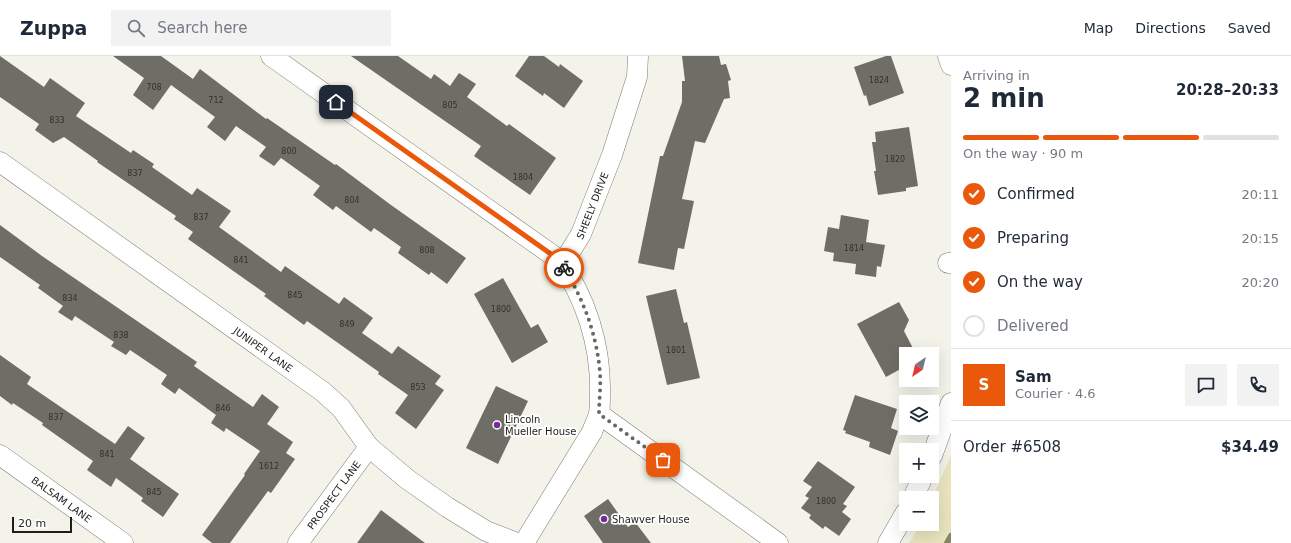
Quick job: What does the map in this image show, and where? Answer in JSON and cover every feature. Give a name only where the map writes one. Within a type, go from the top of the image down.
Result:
[{"type":"street","points":[[271,56],[558,259],[570,278],[585,309],[595,339],[600,374],[599,414],[592,432],[524,543]]},
{"type":"street","name":"SHEELY DRIVE","points":[[562,265],[581,234],[612,155],[637,77],[638,56]]},
{"type":"street","points":[[948,56],[951,65]]},
{"type":"street","name":"JUNIPER LANE","points":[[0,162],[322,391],[341,408],[369,447],[407,479],[447,507],[486,531],[517,543]]},
{"type":"street","points":[[937,443],[951,403]]},
{"type":"street","points":[[599,414],[778,543]]},
{"type":"street","name":"PROSPECT LANE","points":[[298,543],[369,447]]},
{"type":"street","name":"BALSAM LANE","points":[[0,454],[123,543]]},
{"type":"street","points":[[888,543],[899,524]]},
{"type":"shaded area","points":[[951,455],[951,543],[909,543],[917,531],[939,531],[939,491],[935,491]]},
{"type":"building","points":[[0,56],[44,87],[50,78],[85,103],[76,116],[131,153],[133,150],[154,164],[152,167],[192,195],[197,188],[231,211],[219,227],[281,272],[285,266],[339,304],[344,297],[373,318],[362,333],[392,354],[398,346],[441,376],[435,384],[444,390],[416,429],[395,413],[408,395],[378,374],[379,372],[307,321],[304,325],[264,296],[266,294],[188,239],[193,232],[174,219],[176,216],[97,162],[98,161],[64,137],[53,143],[35,130],[39,124],[0,97]]},
{"type":"building","points":[[113,56],[161,56],[193,79],[200,69],[266,119],[267,118],[335,165],[336,164],[466,258],[447,284],[431,272],[429,275],[398,253],[401,247],[374,228],[371,232],[336,206],[333,210],[313,195],[320,186],[281,158],[274,166],[259,156],[266,147],[236,126],[225,141],[207,127],[215,117],[171,85],[153,110],[133,95],[144,78]]},
{"type":"building","points":[[351,56],[398,56],[431,79],[434,74],[450,86],[459,73],[476,84],[467,97],[507,126],[509,124],[556,158],[530,195],[474,156],[481,146]]},
{"type":"building","points":[[529,56],[544,56],[559,67],[560,64],[583,81],[564,108],[544,93],[543,96],[515,76]]},
{"type":"building","points":[[682,56],[719,56],[721,65],[726,64],[731,80],[728,81],[730,98],[724,99],[705,143],[695,141],[682,199],[694,201],[684,249],[678,248],[674,270],[638,263],[660,156],[663,156],[682,102],[682,81],[685,81]]},
{"type":"building","points":[[886,56],[891,56],[904,93],[869,106],[854,67]]},
{"type":"building","points":[[909,127],[918,186],[906,188],[906,191],[878,195],[874,171],[876,171],[872,142],[876,142],[875,132]]},
{"type":"building","points":[[841,215],[869,220],[866,242],[885,245],[881,267],[877,266],[876,277],[855,274],[856,264],[833,261],[834,253],[824,251],[828,227],[839,229]]},
{"type":"building","points":[[0,225],[42,256],[197,362],[194,366],[253,407],[262,394],[279,407],[267,424],[293,442],[286,453],[295,459],[271,493],[268,491],[230,543],[212,543],[202,535],[245,475],[244,474],[260,451],[226,428],[224,432],[211,423],[216,415],[179,388],[175,394],[161,384],[167,375],[130,350],[126,355],[111,346],[114,342],[75,316],[72,321],[58,312],[63,306],[38,288],[40,285],[0,257]]},
{"type":"building","points":[[503,278],[531,328],[538,324],[548,342],[512,363],[474,294]]},
{"type":"building","points":[[676,289],[684,323],[687,322],[700,378],[667,385],[646,296]]},
{"type":"building","points":[[899,302],[909,320],[904,331],[912,347],[899,347],[899,370],[886,377],[857,324]]},
{"type":"building","points":[[0,355],[31,377],[27,384],[115,444],[128,426],[145,438],[130,459],[179,494],[163,517],[141,501],[143,498],[116,478],[111,487],[87,470],[93,461],[42,425],[43,423],[13,403],[12,405],[0,396]]},
{"type":"building","name":"Lincoln Mueller House","points":[[496,386],[528,401],[498,464],[466,448]]},
{"type":"building","points":[[855,395],[897,409],[891,428],[898,431],[890,455],[869,447],[870,442],[845,433],[846,431],[843,430]]},
{"type":"building","points":[[818,461],[855,487],[843,504],[847,506],[842,512],[851,519],[839,536],[825,526],[823,529],[809,518],[811,515],[801,508],[809,498],[805,496],[812,487],[803,481]]},
{"type":"building","name":"Shawver House","points":[[608,499],[628,527],[635,522],[651,543],[603,543],[584,516]]},
{"type":"building","points":[[381,510],[425,543],[357,543]]},
{"type":"waterway","points":[[947,543],[951,536]]},
{"type":"way so far","points":[[564,268],[585,309],[595,339],[600,374],[599,414],[663,460]]},
{"type":"place","name":"Lincoln Mueller House","points":[[497,425]]},
{"type":"place","name":"Shawver House","points":[[604,519]]},
{"type":"route","points":[[336,102],[558,259],[564,268]]}]
